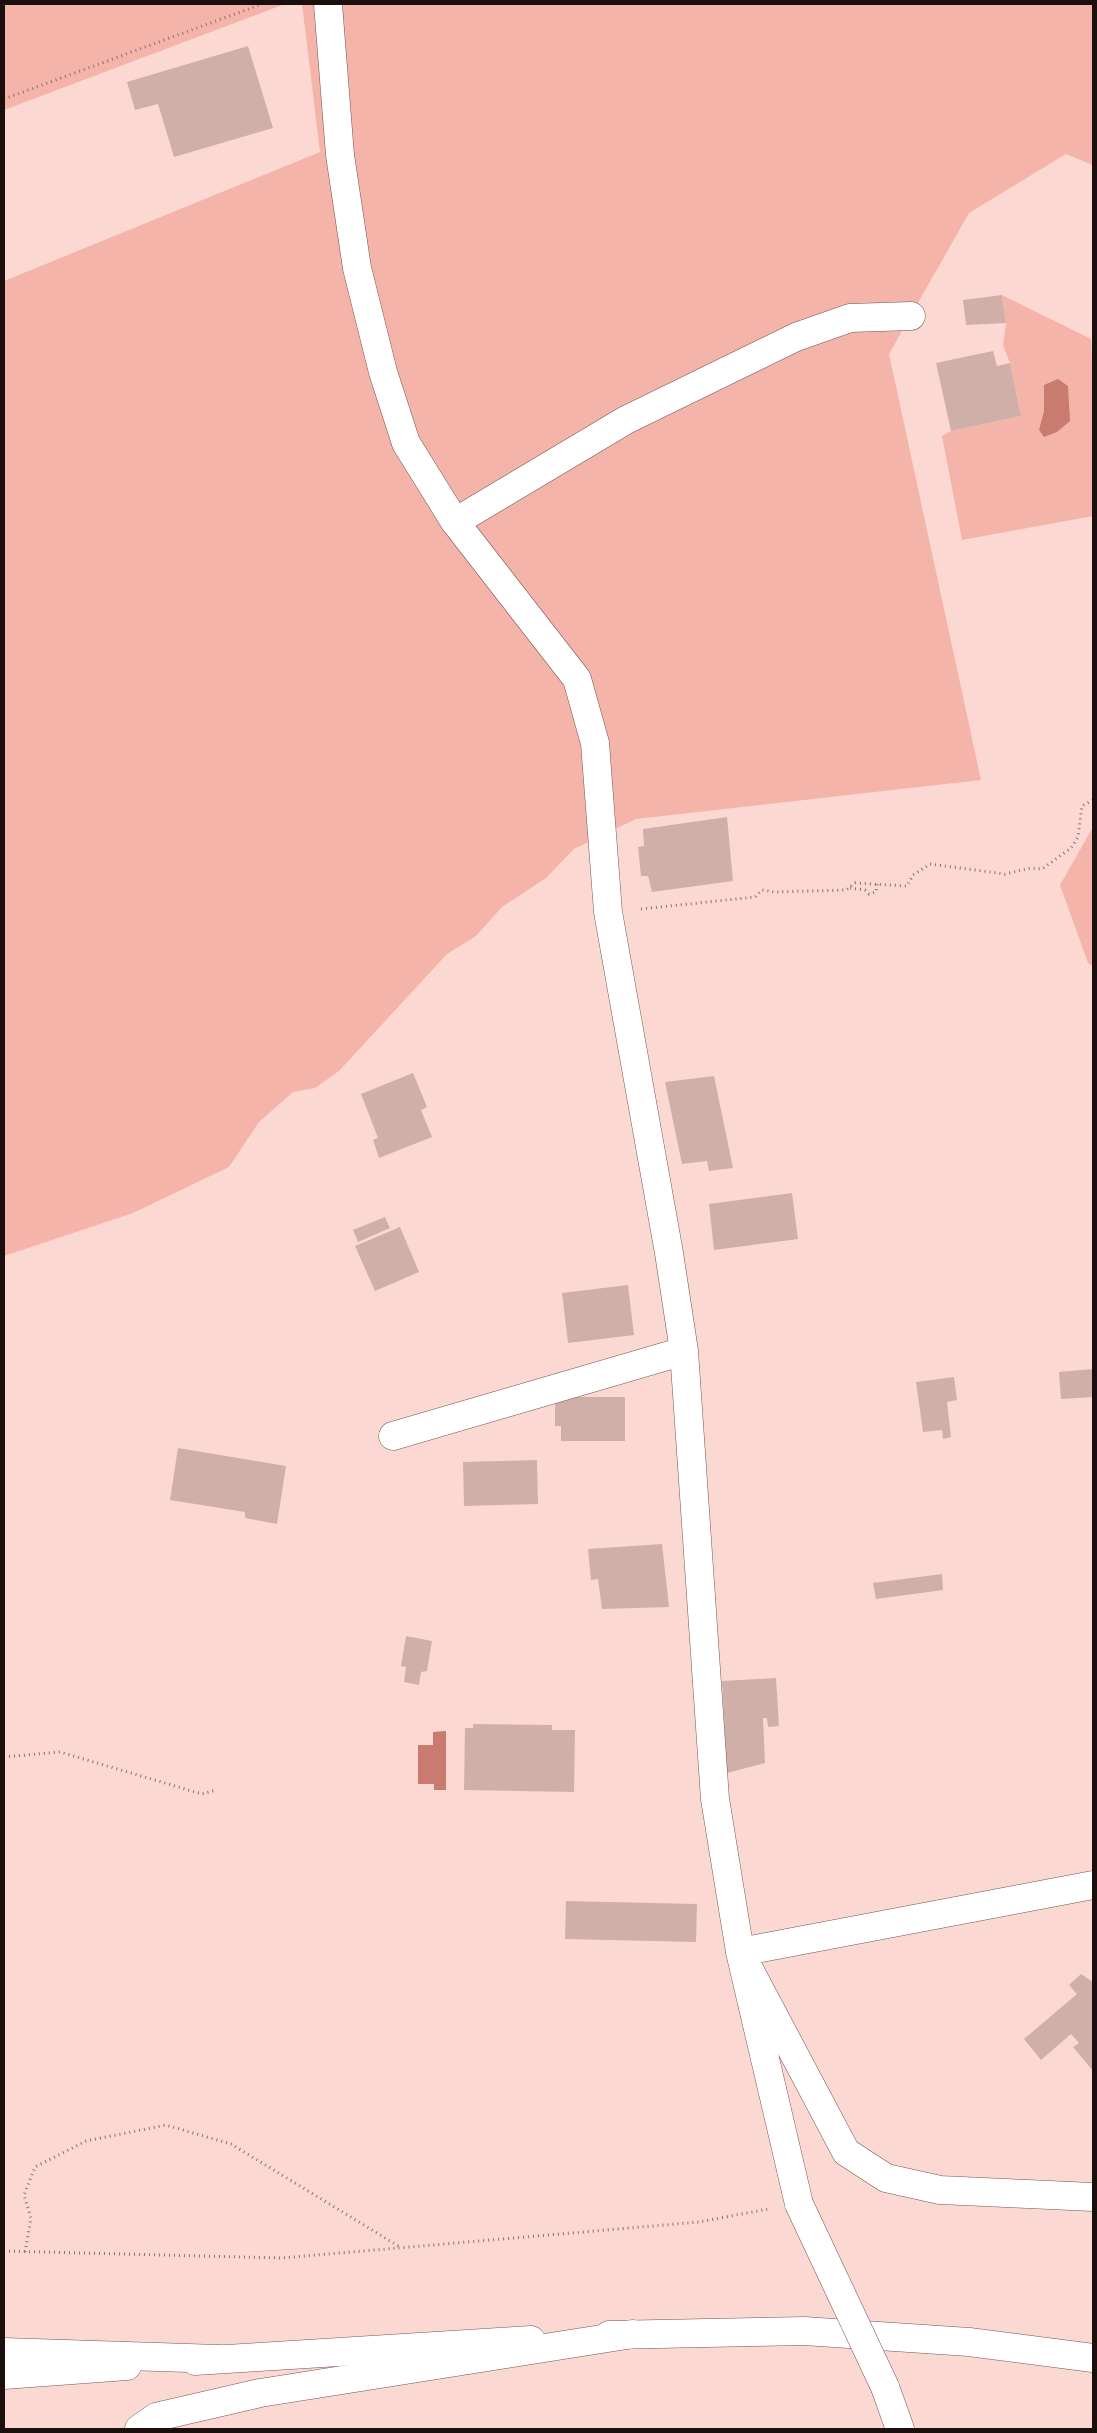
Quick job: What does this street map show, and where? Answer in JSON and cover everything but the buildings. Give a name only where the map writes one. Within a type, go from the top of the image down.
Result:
[{"type":"main road","points":[[328,4],[340,155],[357,268],[380,363],[406,443],[455,522],[577,679],[595,743],[608,912],[669,1253],[684,1351],[715,1799],[740,1952],[799,2204],[885,2387],[900,2429]]},
{"type":"main road","points":[[455,522],[626,420],[796,337],[850,318],[912,316]]},
{"type":"main road","points":[[393,1436],[684,1351]]},
{"type":"main road","points":[[740,1952],[1093,1885]]},
{"type":"main road","points":[[740,1952],[846,2152],[886,2178],[940,2190],[1093,2197]]},
{"type":"main road","points":[[4,2375],[219,2359],[633,2334],[804,2331],[970,2342],[1093,2358]]},
{"type":"main road","points":[[139,2429],[156,2417],[260,2393],[633,2334]]},
{"type":"main road","points":[[4,2352],[219,2359]]},
{"type":"path","points":[[4,99],[262,4]]},
{"type":"path","points":[[608,912],[755,897],[762,890],[774,892],[846,890],[855,883],[907,886],[913,875],[930,864],[1005,874],[1031,868],[1042,870],[1071,848],[1078,837],[1082,806],[1093,800]]},
{"type":"path","points":[[849,888],[865,890],[869,894],[876,892],[877,884]]},
{"type":"path","points":[[4,1758],[60,1752],[202,1794],[216,1790]]},
{"type":"path","points":[[25,2252],[31,2218],[24,2195],[35,2167],[86,2141],[166,2125],[231,2144],[401,2247]]},
{"type":"path","points":[[4,2251],[282,2258],[699,2222],[799,2204]]},
{"type":"shaded area","points":[[4,4],[285,4],[4,110]]},
{"type":"shaded area","points":[[302,4],[1093,4],[1093,165],[1066,154],[969,213],[889,354],[981,780],[636,819],[574,849],[546,878],[502,907],[476,936],[447,954],[339,1071],[315,1088],[293,1092],[259,1122],[229,1167],[133,1213],[4,1256],[4,281],[320,152]]},
{"type":"shaded area","points":[[1002,295],[1091,339],[1093,381],[1093,516],[962,540],[942,436],[951,431],[1021,416],[1010,363],[1003,345],[1006,323]]},
{"type":"shaded area","points":[[1058,379],[1068,386],[1070,421],[1057,432],[1044,437],[1039,430],[1044,411],[1044,385]]},
{"type":"shaded area","points":[[1093,827],[1093,966],[1088,963],[1060,885]]},
{"type":"shaded area","points":[[446,1731],[446,1790],[434,1790],[434,1784],[418,1784],[418,1745],[433,1745],[433,1732]]}]
